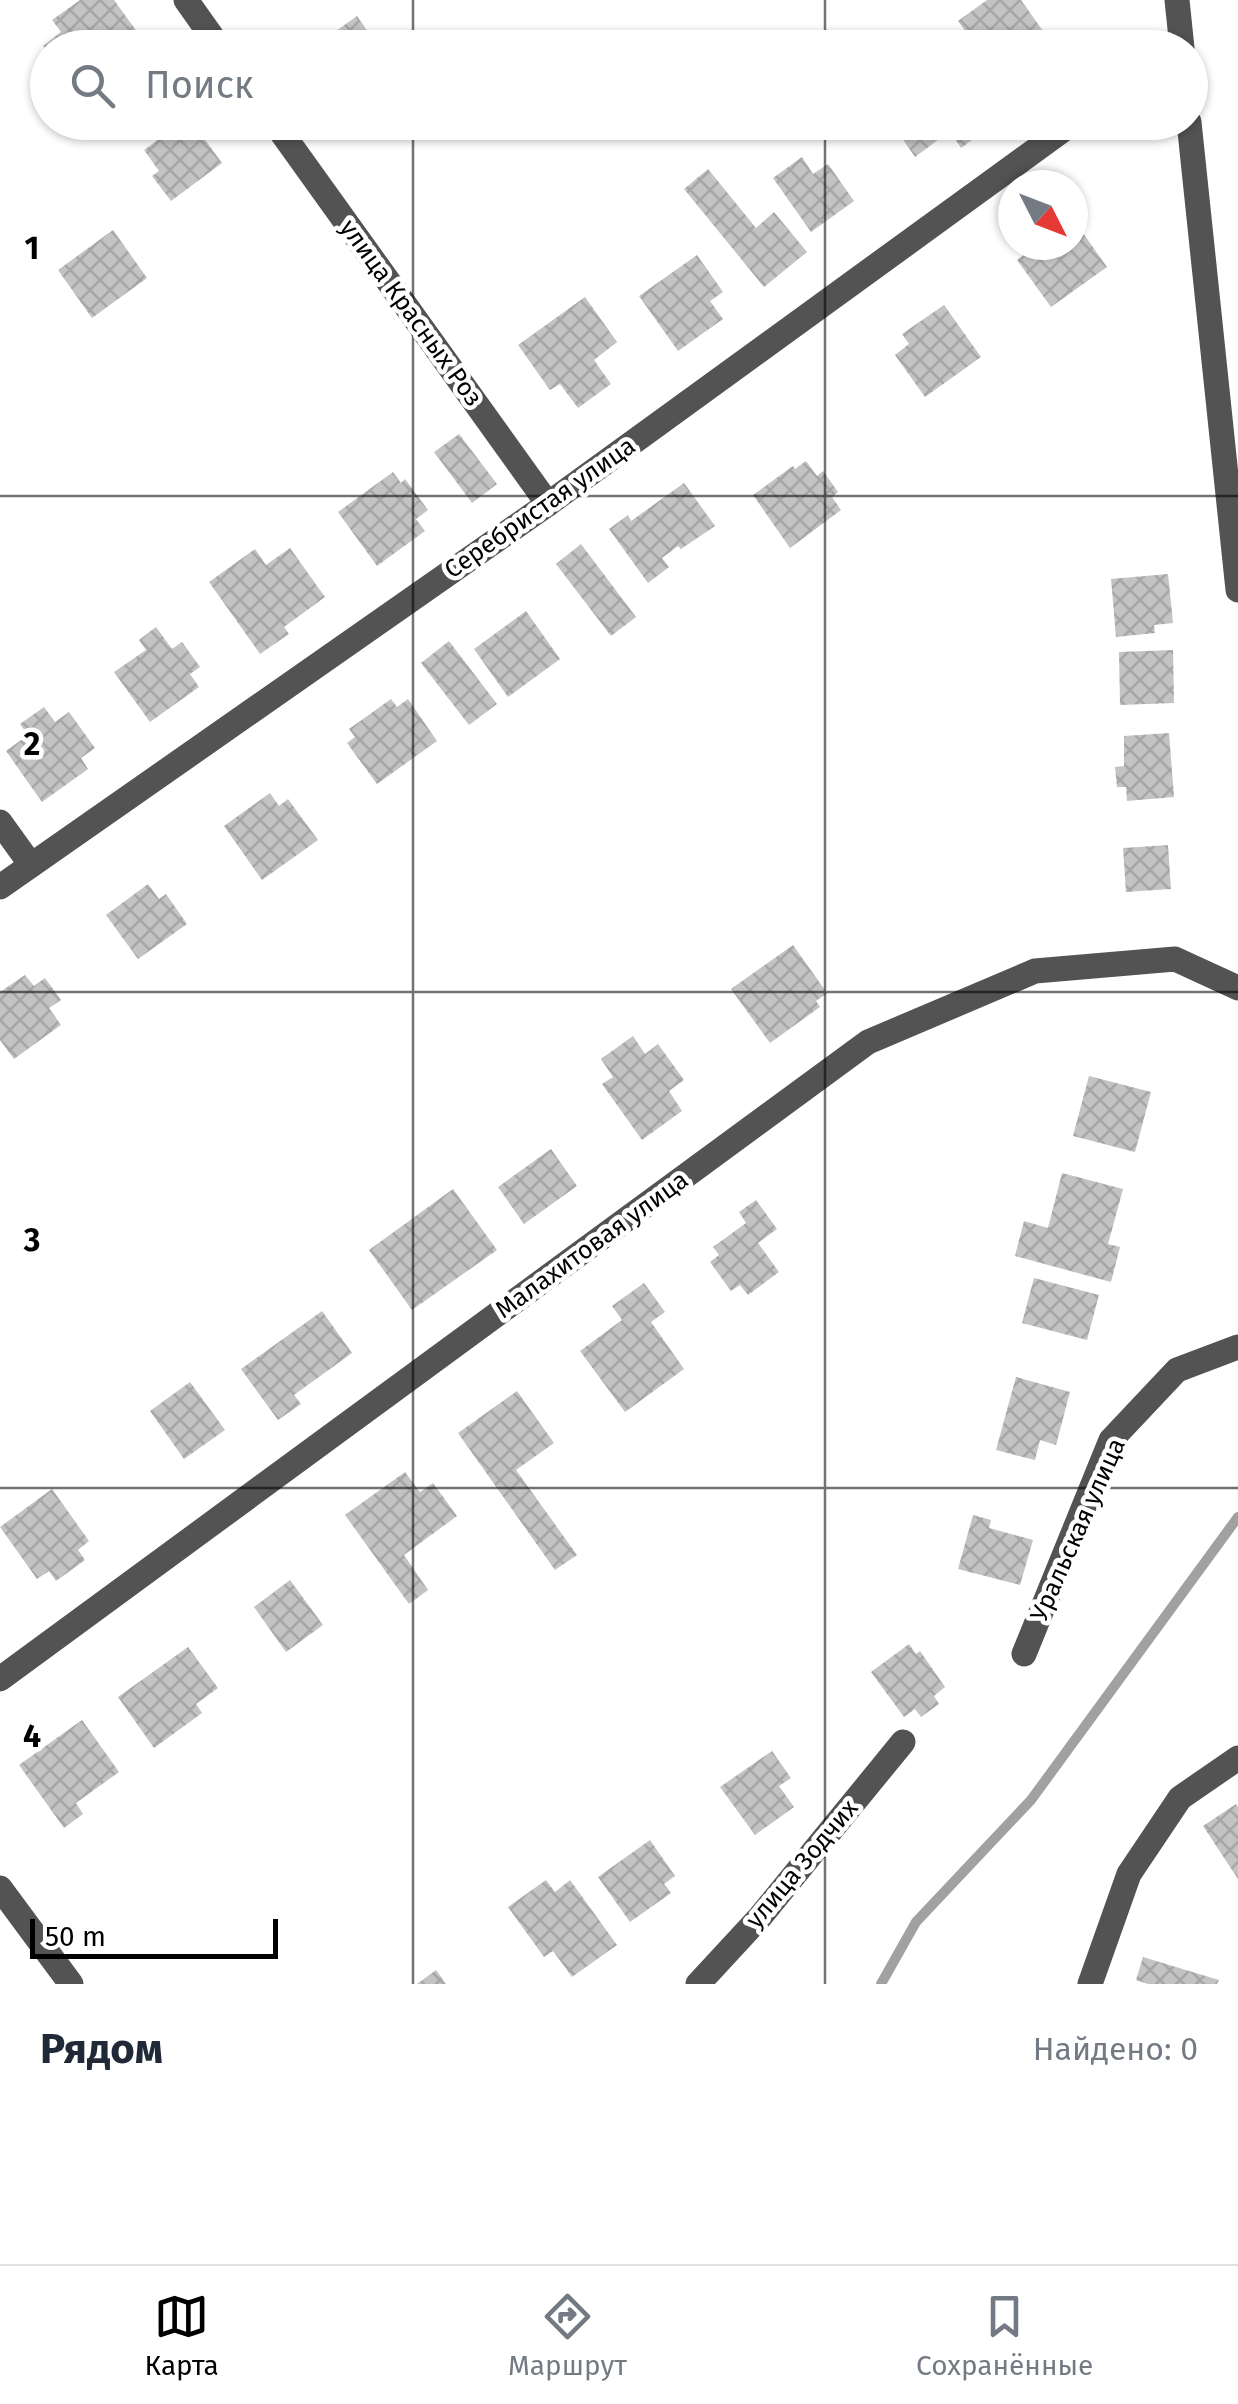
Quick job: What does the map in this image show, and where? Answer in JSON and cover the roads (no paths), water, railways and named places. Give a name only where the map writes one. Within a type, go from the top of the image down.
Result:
[{"type":"street","points":[[186,0],[207,30]]},
{"type":"street","points":[[1177,0],[1179,30]]},
{"type":"street","name":"улица Красных Роз","points":[[287,140],[548,504]]},
{"type":"street","name":"Серебристая улица","points":[[0,887],[548,504],[1049,140]]},
{"type":"street","points":[[1191,140],[1234,509],[1238,590]]},
{"type":"street","points":[[0,822],[31,864]]},
{"type":"street","name":"Малахитовая улица","points":[[0,1679],[868,1042],[1036,971],[1175,958],[1238,988]]},
{"type":"street","name":"Уральская улица","points":[[1024,1654],[1111,1440],[1177,1370],[1238,1348]]},
{"type":"street","name":"улица Зодчих","points":[[698,1984],[760,1917],[903,1742]]},
{"type":"street","points":[[1090,1984],[1129,1874],[1180,1798],[1238,1758]]},
{"type":"street","points":[[0,1888],[71,1984]]},
{"type":"waterway","points":[[881,1984],[916,1922],[1031,1800],[1238,1517]]}]
